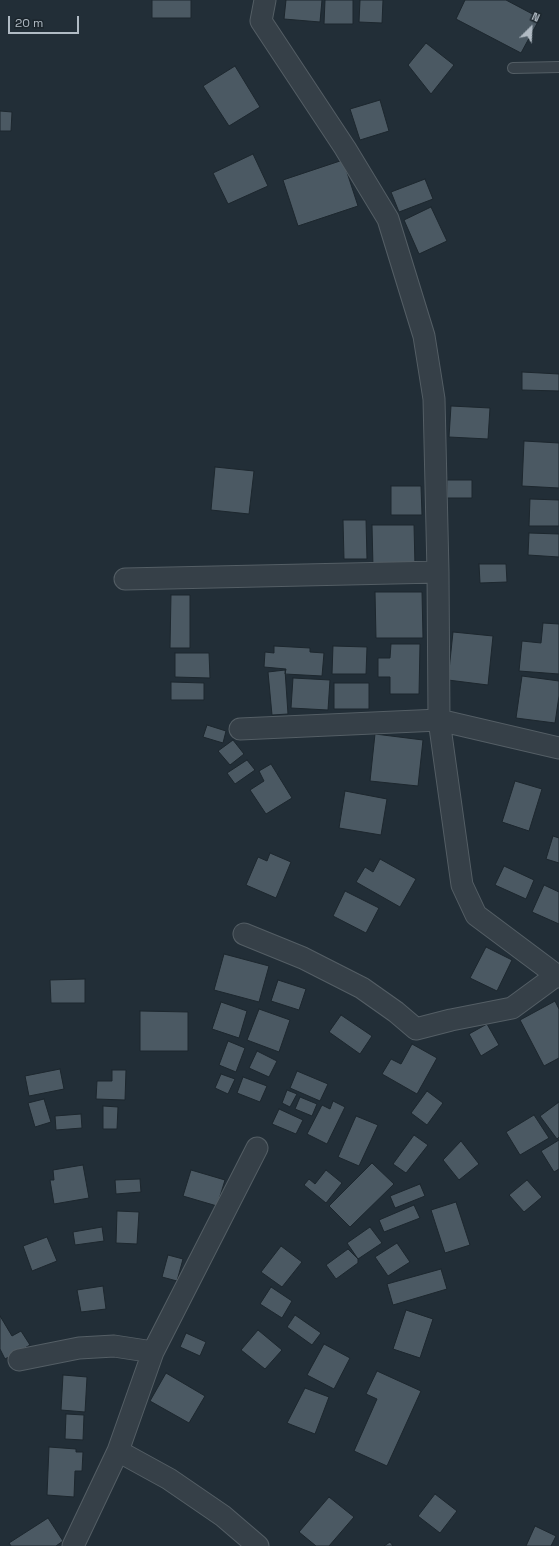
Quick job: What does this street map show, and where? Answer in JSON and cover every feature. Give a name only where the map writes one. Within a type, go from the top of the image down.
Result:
[{"type":"street","points":[[244,934],[303,958],[362,988],[396,1012],[416,1029],[451,1020],[512,1008],[558,976],[476,914],[462,885],[439,720],[438,572],[434,399],[424,336],[388,219],[345,148],[261,21],[250,0]]},
{"type":"street","points":[[261,21],[265,0]]},
{"type":"street","points":[[125,579],[438,572]]},
{"type":"street","points":[[240,729],[439,720],[559,748]]},
{"type":"street","points":[[73,1546],[118,1451],[153,1352],[257,1148]]},
{"type":"street","points":[[19,1360],[79,1348],[114,1346],[153,1352]]},
{"type":"street","points":[[118,1451],[169,1479],[223,1516],[258,1546]]},
{"type":"lane","points":[[513,68],[559,67]]},
{"type":"building","points":[[152,0],[191,0],[191,18],[152,18]]},
{"type":"building","points":[[286,0],[322,0],[320,22],[284,19]]},
{"type":"building","points":[[325,0],[353,0],[353,24],[324,24]]},
{"type":"building","points":[[360,0],[383,0],[382,23],[359,22]]},
{"type":"building","points":[[465,0],[506,0],[540,18],[521,53],[456,19]]},
{"type":"building","points":[[426,43],[454,65],[431,94],[408,65]]},
{"type":"building","points":[[235,66],[260,107],[229,126],[203,86]]},
{"type":"building","points":[[380,100],[389,131],[360,140],[350,109]]},
{"type":"building","points":[[0,111],[12,112],[11,131],[0,131]]},
{"type":"building","points":[[253,154],[268,186],[228,204],[213,173]]},
{"type":"building","points":[[343,160],[358,206],[298,226],[283,180]]},
{"type":"building","points":[[425,179],[433,199],[399,212],[391,192]]},
{"type":"building","points":[[431,207],[447,241],[419,254],[404,220]]},
{"type":"building","points":[[522,372],[559,374],[559,391],[522,390]]},
{"type":"building","points":[[451,406],[490,408],[488,439],[449,437]]},
{"type":"building","points":[[524,441],[559,443],[559,488],[522,486]]},
{"type":"building","points":[[215,467],[254,471],[249,514],[211,510]]},
{"type":"building","points":[[447,480],[472,480],[472,498],[447,498]]},
{"type":"building","points":[[391,486],[421,486],[422,515],[391,515]]},
{"type":"building","points":[[530,499],[559,500],[559,526],[529,526]]},
{"type":"building","points":[[343,520],[366,520],[367,559],[344,559]]},
{"type":"building","points":[[372,525],[414,525],[415,566],[373,567]]},
{"type":"building","points":[[529,533],[559,534],[559,557],[528,555]]},
{"type":"building","points":[[479,564],[506,564],[507,582],[480,583]]},
{"type":"building","points":[[375,592],[422,592],[423,638],[376,638]]},
{"type":"building","points":[[171,595],[190,595],[190,648],[170,648]]},
{"type":"building","points":[[543,623],[559,624],[559,674],[519,671],[522,641],[541,643]]},
{"type":"building","points":[[453,632],[493,636],[488,685],[448,680]]},
{"type":"building","points":[[391,644],[420,644],[419,694],[390,694],[390,677],[378,677],[378,658],[390,658]]},
{"type":"building","points":[[274,646],[310,648],[310,652],[324,653],[322,676],[285,674],[286,669],[264,667],[265,652],[274,653]]},
{"type":"building","points":[[333,646],[367,647],[366,674],[332,674]]},
{"type":"building","points":[[175,653],[209,653],[210,678],[175,677]]},
{"type":"building","points":[[285,670],[288,714],[272,715],[268,672]]},
{"type":"building","points":[[522,676],[559,681],[559,696],[555,723],[516,718]]},
{"type":"building","points":[[293,678],[330,680],[328,710],[291,708]]},
{"type":"building","points":[[171,682],[204,683],[204,700],[171,700]]},
{"type":"building","points":[[334,683],[369,683],[369,709],[334,709]]},
{"type":"building","points":[[207,725],[226,731],[223,743],[203,737]]},
{"type":"building","points":[[375,734],[423,740],[418,786],[370,781]]},
{"type":"building","points":[[233,740],[244,754],[230,765],[218,751]]},
{"type":"building","points":[[247,760],[255,770],[235,784],[227,773]]},
{"type":"building","points":[[271,764],[292,798],[266,814],[250,790],[264,781],[259,771]]},
{"type":"building","points":[[515,781],[542,789],[529,831],[502,822]]},
{"type":"building","points":[[345,791],[387,799],[381,835],[339,828]]},
{"type":"building","points":[[553,836],[559,838],[559,863],[546,859]]},
{"type":"building","points":[[270,853],[291,862],[276,898],[246,885],[258,857],[267,861]]},
{"type":"building","points":[[380,859],[416,879],[400,907],[356,882],[365,867],[373,872]]},
{"type":"building","points":[[504,866],[534,880],[526,899],[495,885]]},
{"type":"building","points":[[544,885],[559,892],[559,924],[532,912]]},
{"type":"building","points":[[345,891],[379,908],[366,933],[333,916]]},
{"type":"building","points":[[486,947],[512,960],[497,991],[470,978]]},
{"type":"building","points":[[224,954],[269,966],[259,1002],[214,990]]},
{"type":"building","points":[[85,979],[85,1003],[51,1003],[50,980]]},
{"type":"building","points":[[278,980],[306,989],[299,1010],[271,1001]]},
{"type":"building","points":[[555,1001],[559,1009],[559,1058],[544,1066],[520,1020]]},
{"type":"building","points":[[221,1002],[247,1011],[239,1038],[212,1029]]},
{"type":"building","points":[[259,1009],[290,1020],[279,1052],[247,1040]]},
{"type":"building","points":[[140,1011],[188,1012],[188,1051],[140,1051]]},
{"type":"building","points":[[341,1015],[372,1036],[360,1054],[329,1032]]},
{"type":"building","points":[[487,1024],[499,1045],[481,1056],[469,1034]]},
{"type":"building","points":[[228,1041],[245,1048],[236,1072],[219,1065]]},
{"type":"building","points":[[412,1044],[437,1058],[417,1094],[382,1074],[391,1059],[401,1064]]},
{"type":"building","points":[[257,1051],[277,1061],[269,1077],[249,1068]]},
{"type":"building","points":[[60,1069],[64,1089],[29,1096],[25,1076]]},
{"type":"building","points":[[112,1070],[126,1070],[125,1100],[96,1099],[97,1081],[112,1081]]},
{"type":"building","points":[[297,1071],[328,1084],[320,1101],[290,1088]]},
{"type":"building","points":[[221,1074],[235,1079],[228,1094],[215,1088]]},
{"type":"building","points":[[243,1077],[267,1086],[260,1102],[237,1093]]},
{"type":"building","points":[[287,1090],[297,1094],[290,1107],[282,1103]]},
{"type":"building","points":[[427,1091],[443,1103],[427,1125],[411,1113]]},
{"type":"building","points":[[300,1097],[317,1104],[312,1116],[295,1109]]},
{"type":"building","points":[[44,1099],[51,1122],[35,1127],[28,1103]]},
{"type":"building","points":[[333,1101],[345,1107],[327,1144],[307,1134],[322,1105],[330,1109]]},
{"type":"building","points":[[559,1102],[559,1137],[557,1139],[540,1116]]},
{"type":"building","points":[[103,1106],[118,1107],[117,1129],[103,1129]]},
{"type":"building","points":[[279,1109],[303,1120],[296,1134],[272,1124]]},
{"type":"building","points":[[81,1114],[82,1128],[56,1130],[55,1116]]},
{"type":"building","points":[[534,1115],[549,1138],[520,1155],[506,1132]]},
{"type":"building","points":[[356,1116],[378,1125],[359,1166],[338,1157]]},
{"type":"building","points":[[414,1135],[428,1145],[406,1173],[393,1164]]},
{"type":"building","points":[[559,1140],[559,1169],[554,1172],[541,1151]]},
{"type":"building","points":[[461,1141],[479,1164],[459,1180],[443,1160]]},
{"type":"building","points":[[372,1163],[394,1184],[350,1227],[329,1206]]},
{"type":"building","points":[[83,1165],[89,1198],[54,1204],[50,1180],[54,1180],[53,1170]]},
{"type":"building","points":[[191,1170],[225,1180],[217,1206],[183,1196]]},
{"type":"building","points":[[326,1170],[342,1183],[326,1203],[304,1185],[309,1179],[315,1184]]},
{"type":"building","points":[[140,1179],[141,1192],[116,1194],[115,1180]]},
{"type":"building","points":[[527,1180],[542,1197],[524,1212],[509,1195]]},
{"type":"building","points":[[420,1184],[425,1196],[395,1208],[390,1196]]},
{"type":"building","points":[[456,1202],[470,1245],[445,1253],[431,1210]]},
{"type":"building","points":[[414,1205],[420,1218],[384,1232],[379,1220]]},
{"type":"building","points":[[117,1211],[139,1212],[137,1244],[116,1243]]},
{"type":"building","points":[[102,1227],[104,1241],[75,1245],[73,1232]]},
{"type":"building","points":[[370,1227],[382,1243],[358,1259],[347,1243]]},
{"type":"building","points":[[47,1237],[57,1261],[32,1271],[23,1246]]},
{"type":"building","points":[[397,1243],[410,1262],[388,1276],[375,1257]]},
{"type":"building","points":[[281,1246],[302,1262],[282,1287],[261,1272]]},
{"type":"building","points":[[348,1249],[358,1259],[358,1263],[336,1279],[326,1265]]},
{"type":"building","points":[[168,1255],[183,1259],[177,1281],[162,1277]]},
{"type":"building","points":[[441,1269],[447,1289],[393,1305],[387,1284]]},
{"type":"building","points":[[103,1286],[106,1309],[81,1312],[77,1290]]},
{"type":"building","points":[[271,1287],[292,1301],[282,1318],[260,1304]]},
{"type":"building","points":[[406,1310],[433,1319],[420,1358],[393,1349]]},
{"type":"building","points":[[295,1315],[321,1333],[312,1345],[287,1327]]},
{"type":"building","points":[[0,1316],[12,1336],[21,1331],[30,1345],[5,1359],[0,1349]]},
{"type":"building","points":[[258,1330],[282,1350],[265,1369],[241,1350]]},
{"type":"building","points":[[186,1333],[206,1342],[200,1356],[180,1347]]},
{"type":"building","points":[[324,1344],[350,1358],[334,1389],[307,1375]]},
{"type":"building","points":[[377,1371],[421,1391],[387,1466],[354,1451],[377,1399],[366,1394]]},
{"type":"building","points":[[166,1373],[205,1396],[189,1423],[150,1401]]},
{"type":"building","points":[[63,1375],[87,1377],[85,1412],[61,1410]]},
{"type":"building","points":[[305,1388],[329,1397],[315,1434],[287,1423]]},
{"type":"building","points":[[66,1414],[84,1415],[83,1440],[65,1439]]},
{"type":"building","points":[[49,1447],[76,1449],[76,1452],[83,1452],[82,1471],[75,1471],[74,1497],[47,1495]]},
{"type":"building","points":[[435,1494],[457,1511],[440,1533],[418,1516]]},
{"type":"building","points":[[329,1497],[354,1517],[329,1546],[316,1546],[299,1532]]},
{"type":"building","points":[[48,1518],[63,1541],[56,1546],[11,1546],[9,1543]]},
{"type":"building","points":[[535,1526],[556,1536],[551,1546],[526,1546]]},
{"type":"building","points":[[390,1542],[393,1546],[384,1546]]}]
